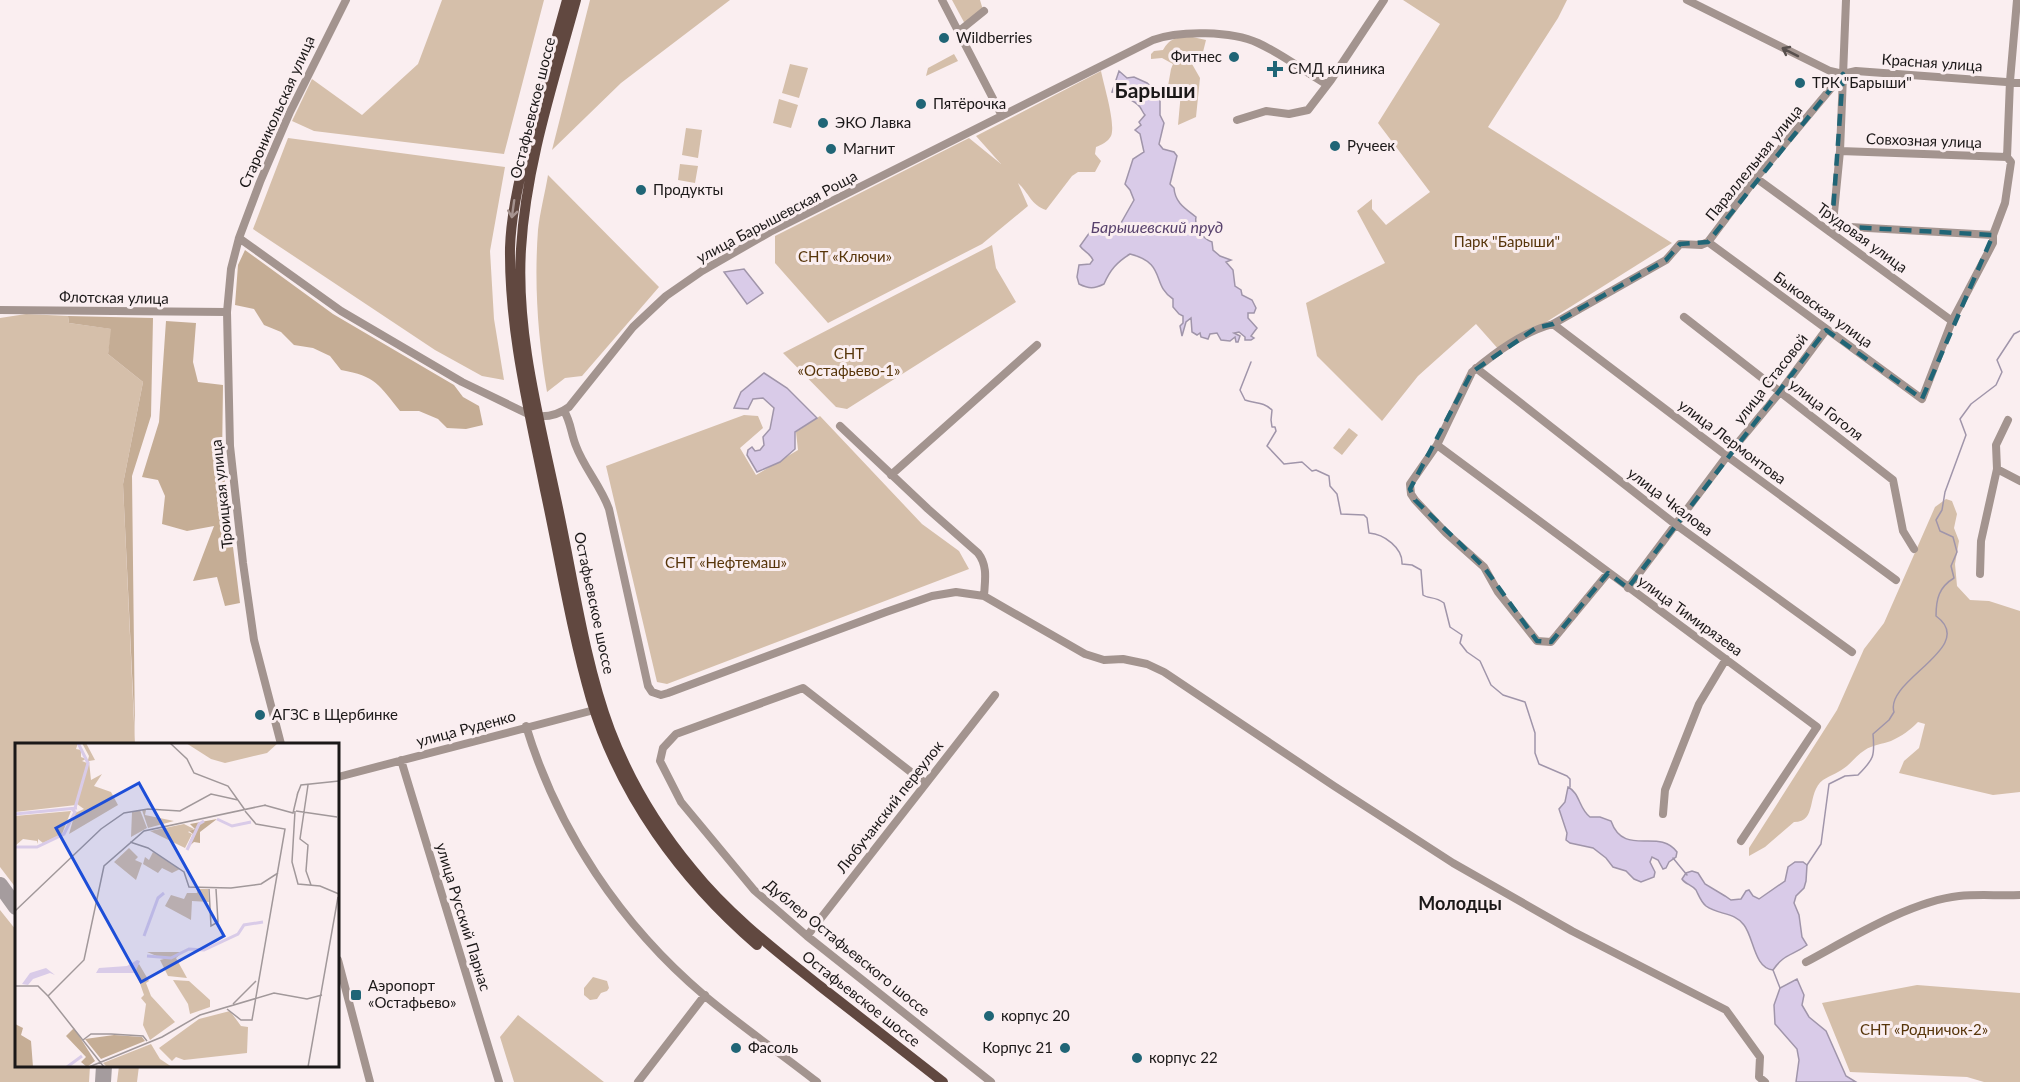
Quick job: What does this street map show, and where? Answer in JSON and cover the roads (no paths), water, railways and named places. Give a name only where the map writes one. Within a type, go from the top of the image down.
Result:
[{"type":"main road","name":"Остафьевское шоссе","points":[[534,416],[526,393],[513,328],[510,249],[512,214],[530,135],[567,0]]},
{"type":"main road","name":"Остафьевское шоссе","points":[[576,0],[540,135],[524,212],[521,252],[523,327],[534,416],[578,649],[622,776],[662,844],[687,876],[712,904],[762,949],[932,1082]]},
{"type":"main road","name":"Остафьевское шоссе","points":[[599,708],[648,808],[668,839],[712,892],[769,946],[943,1082]]},
{"type":"street","name":"Староникольская улица","points":[[239,238],[290,112],[346,0]]},
{"type":"street","points":[[942,0],[1002,116]]},
{"type":"street","points":[[1237,120],[1266,111],[1289,114],[1308,110],[1331,80],[1384,0]]},
{"type":"street","points":[[1686,0],[1830,71],[1843,74]]},
{"type":"street","points":[[1846,0],[1840,151],[1832,229],[1993,235]]},
{"type":"street","points":[[1952,321],[1993,243],[1993,235],[2005,203],[2011,162],[2007,157],[2010,81],[2017,0]]},
{"type":"street","points":[[958,32],[984,11]]},
{"type":"street","name":"улица Барышевская Роща","points":[[564,411],[573,403],[633,327],[666,296],[691,278],[770,232],[1167,34],[1188,33],[1250,40],[1272,50],[1326,84]]},
{"type":"street","name":"Красная улица","points":[[1843,74],[1856,71],[2020,83]]},
{"type":"street","name":"Параллельная улица","points":[[1708,242],[1756,178],[1843,74]]},
{"type":"street","name":"Совхозная улица","points":[[1840,151],[2007,157]]},
{"type":"street","name":"Трудовая улица","points":[[1756,178],[1832,229],[1952,321]]},
{"type":"street","name":"Троицкая улица","points":[[239,238],[231,269],[227,312],[230,446],[254,640],[281,743]]},
{"type":"street","points":[[239,238],[341,312],[462,382],[506,405],[534,416],[564,411],[569,417],[576,446],[603,493],[609,509],[648,686],[652,692],[661,695],[668,693],[932,596],[956,592],[971,592],[984,596],[1085,654],[1104,660],[1123,659],[1147,663],[1164,672],[1453,863],[1572,931],[1726,1010],[1760,1058],[1759,1077],[1765,1082]]},
{"type":"street","points":[[1608,573],[1551,642],[1537,641],[1498,592],[1484,567],[1446,533],[1415,500],[1411,494],[1410,484],[1437,445],[1476,368],[1536,328],[1553,324],[1666,260],[1680,244],[1701,245],[1708,242]]},
{"type":"street","name":"Быковская улица","points":[[1708,242],[1922,399],[1952,321]]},
{"type":"street","name":"Флотская улица","points":[[0,310],[227,312]]},
{"type":"street","name":"улица Гоголя","points":[[1684,317],[1893,480],[1903,531],[1914,549]]},
{"type":"street","name":"улица Лермонтова","points":[[1553,324],[1896,580]]},
{"type":"street","name":"улица Стасовой","points":[[1628,588],[1727,456],[1780,392],[1826,330]]},
{"type":"street","points":[[891,475],[1037,345]]},
{"type":"street","name":"улица Чкалова","points":[[1476,368],[1675,524],[1852,652]]},
{"type":"street","points":[[506,405],[516,404],[526,393]]},
{"type":"street","points":[[1980,574],[1981,541],[1997,469],[1996,445],[2008,420]]},
{"type":"street","points":[[840,426],[978,553],[984,561],[986,576],[984,596]]},
{"type":"street","name":"улица Тимирязева","points":[[1437,445],[1816,727],[1741,841]]},
{"type":"street","points":[[1997,469],[2020,481]]},
{"type":"street","points":[[1664,814],[1665,790],[1699,704],[1726,659]]},
{"type":"street","name":"Дублер Остафьевского шоссе","points":[[925,783],[803,688],[676,734],[663,748],[660,761],[681,802],[754,890],[807,936],[991,1082]]},
{"type":"street","name":"Любучанский переулок","points":[[807,936],[995,695]]},
{"type":"street","name":"улица Руденко","points":[[339,777],[599,708]]},
{"type":"street","points":[[526,726],[557,804],[596,874],[626,915],[649,942],[705,995],[817,1082]]},
{"type":"street","name":"улица Русский Парнас","points":[[401,760],[499,1082]]},
{"type":"street","points":[[1806,962],[1863,931],[1921,906],[1959,896],[2020,895]]},
{"type":"street","points":[[339,964],[370,1082]]},
{"type":"street","points":[[638,1082],[705,995]]},
{"type":"water","name":"Барышевский пруд","points":[[1119,71],[1127,78],[1134,77],[1147,83],[1158,93],[1160,115],[1164,123],[1159,144],[1163,149],[1174,152],[1177,156],[1170,184],[1179,202],[1196,217],[1198,229],[1205,238],[1212,242],[1213,250],[1220,256],[1231,260],[1226,262],[1233,270],[1235,286],[1241,290],[1242,295],[1252,300],[1256,308],[1254,313],[1248,313],[1248,318],[1257,328],[1251,340],[1245,340],[1239,332],[1234,333],[1240,336],[1238,342],[1235,337],[1230,341],[1221,340],[1217,333],[1210,334],[1208,339],[1201,337],[1200,333],[1197,335],[1192,332],[1191,318],[1186,322],[1182,336],[1180,326],[1183,323],[1183,316],[1173,307],[1173,299],[1162,287],[1154,269],[1142,258],[1130,254],[1114,267],[1104,284],[1092,288],[1079,284],[1077,277],[1079,265],[1090,264],[1093,260],[1080,246],[1090,232],[1123,229],[1121,223],[1134,200],[1125,184],[1133,159],[1144,152],[1140,134],[1135,130],[1141,125],[1139,122],[1145,115],[1134,102],[1112,92]]},
{"type":"water","points":[[744,269],[763,293],[747,304],[724,272]]},
{"type":"water","points":[[764,373],[787,388],[817,418],[795,432],[795,449],[780,462],[757,472],[747,455],[748,450],[752,447],[755,451],[760,450],[764,445],[763,437],[770,429],[774,408],[763,398],[753,399],[748,409],[734,408],[741,392]]},
{"type":"water","points":[[1568,787],[1575,793],[1586,814],[1590,817],[1600,817],[1611,821],[1617,832],[1624,838],[1670,845],[1677,852],[1676,857],[1663,869],[1658,860],[1652,857],[1650,862],[1655,872],[1654,877],[1641,882],[1626,871],[1613,867],[1593,848],[1570,843],[1566,840],[1567,833],[1559,809],[1565,802]]},
{"type":"water","points":[[1795,862],[1803,862],[1807,865],[1804,888],[1796,896],[1794,903],[1799,915],[1802,937],[1807,945],[1785,958],[1773,970],[1762,964],[1740,921],[1706,906],[1696,890],[1682,879],[1686,873],[1692,871],[1698,873],[1705,884],[1731,900],[1741,899],[1749,890],[1759,899],[1785,881],[1788,867]]},
{"type":"water","points":[[1797,979],[1804,995],[1802,1005],[1809,1017],[1826,1031],[1846,1076],[1856,1082],[1796,1082],[1799,1060],[1797,1049],[1775,1024],[1774,1005],[1780,988]]},
{"type":"waterway","points":[[1807,865],[1821,844],[1829,784],[1845,776],[1858,775],[1867,765],[1874,747],[1873,734],[1889,720],[1894,712],[1895,700],[1902,688],[1939,652],[1946,640],[1946,628],[1936,616],[1937,604],[1942,589],[1954,578],[1951,566],[1957,552],[1953,537],[1940,531],[1936,520],[1942,510],[1945,492],[1966,435],[1960,419],[1971,404],[1996,385],[2002,372],[1997,360],[2014,334],[2020,331]]},
{"type":"waterway","points":[[1251,362],[1240,390],[1245,400],[1262,404],[1272,410],[1272,427],[1275,427],[1276,431],[1267,446],[1284,464],[1302,462],[1312,471],[1316,470],[1329,476],[1330,486],[1337,494],[1341,514],[1364,515],[1367,518],[1369,533],[1381,536],[1392,543],[1399,553],[1402,564],[1412,565],[1421,570],[1423,595],[1444,603],[1450,627],[1462,635],[1460,643],[1467,652],[1480,661],[1491,685],[1503,695],[1525,702],[1535,733],[1535,753],[1539,764],[1567,776],[1570,779],[1570,787]]},
{"type":"waterway","points":[[1673,858],[1687,875]]},
{"type":"waterway","points":[[1773,970],[1780,988]]},
{"type":"place","name":"Wildberries","points":[[944,38]]},
{"type":"place","name":"Фитнес","points":[[1234,57]]},
{"type":"place","name":"СМД клиника","points":[[1275,69]]},
{"type":"place","name":"ТРК \"Барыши\"","points":[[1800,83]]},
{"type":"place","name":"Пятёрочка","points":[[921,104]]},
{"type":"place","name":"ЭКО Лавка","points":[[823,123]]},
{"type":"place","name":"Ручеек","points":[[1335,146]]},
{"type":"place","name":"Магнит","points":[[831,149]]},
{"type":"place","name":"Продукты","points":[[641,190]]},
{"type":"place","name":"АГЗС в Щербинке","points":[[260,715]]},
{"type":"place","name":"Аэропорт «Остафьево»","points":[[356,995]]},
{"type":"place","name":"корпус 20","points":[[989,1016]]},
{"type":"place","name":"Фасоль","points":[[736,1048]]},
{"type":"place","name":"Корпус 21","points":[[1065,1048]]},
{"type":"place","name":"корпус 22","points":[[1137,1058]]},
{"type":"district","name":"Барыши","points":[[1155,91]]},
{"type":"district","name":"Молодцы","points":[[1460,904]]},
{"type":"park label","name":"Парк \"Барыши\"","points":[[1507,242]]},
{"type":"park label","name":"СНТ «Ключи»","points":[[845,257]]},
{"type":"park label","name":"СНТ «Остафьево-1»","points":[[849,362]]},
{"type":"park label","name":"СНТ «Нефтемаш»","points":[[726,563]]},
{"type":"park label","name":"СНТ «Родничок-2»","points":[[1924,1030]]}]
